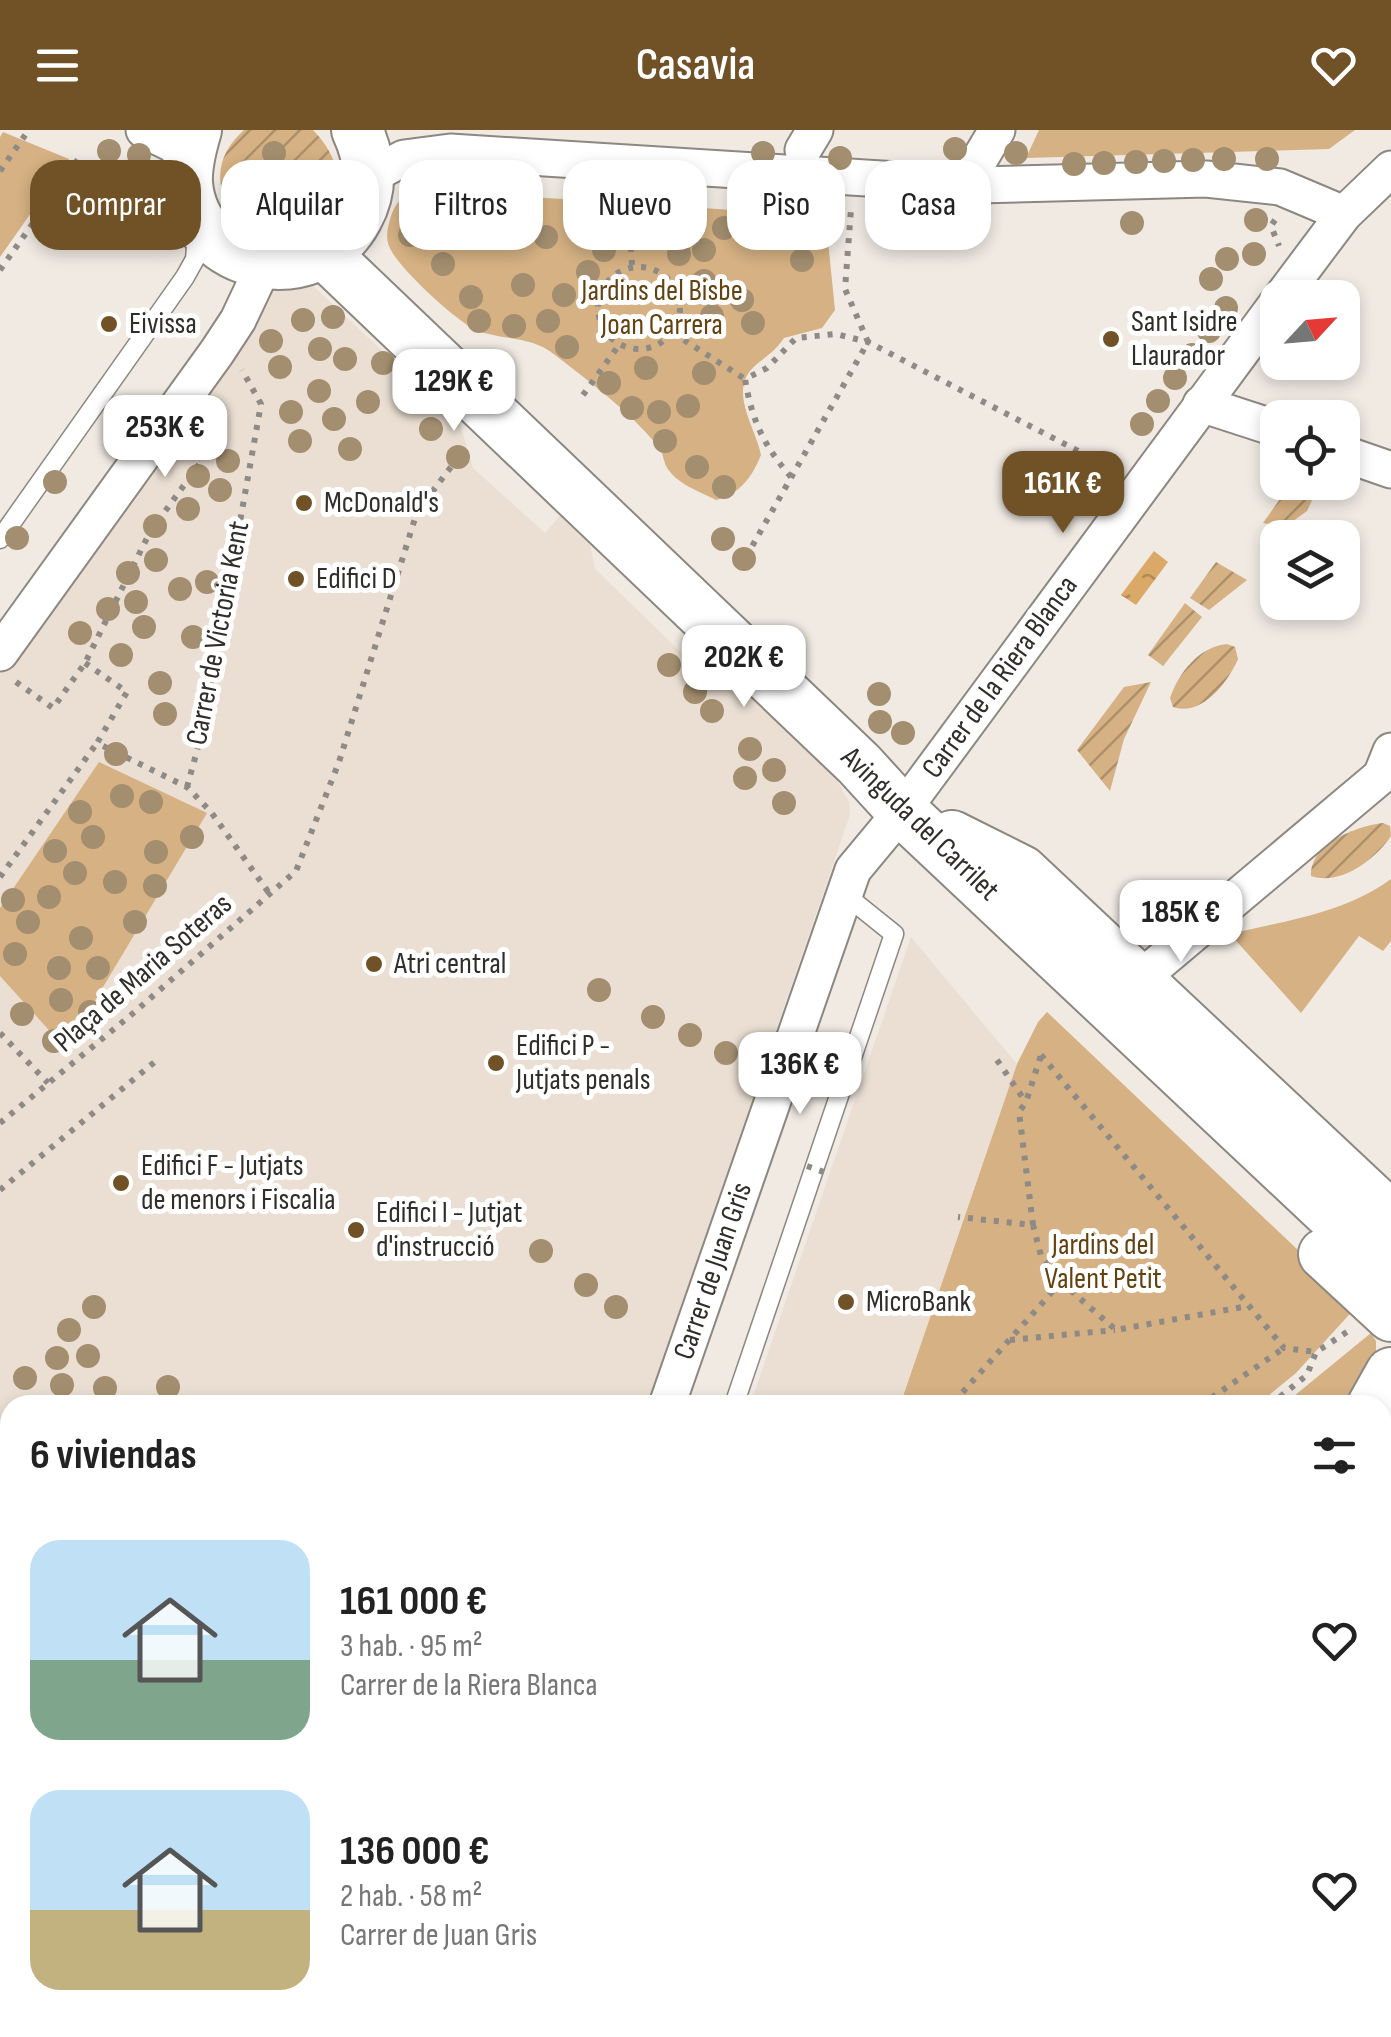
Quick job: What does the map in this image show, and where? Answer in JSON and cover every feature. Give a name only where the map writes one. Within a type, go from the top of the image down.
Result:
[{"type":"street","points":[[144,130],[193,141]]},
{"type":"street","points":[[979,160],[997,130]]},
{"type":"street","points":[[201,222],[209,235],[232,255],[264,265],[296,264],[324,254],[348,234],[363,207],[365,145],[404,158],[450,152],[978,186],[1206,179],[1280,187],[1344,214]]},
{"type":"street","name":"Carrer de la Riera Blanca","points":[[1294,280],[1344,214],[1391,169]]},
{"type":"street","name":"Avinguda del Carrilet","points":[[324,254],[859,764],[902,811],[1388,1268]]},
{"type":"street","points":[[8,667],[238,320],[264,265]]},
{"type":"street","name":"Carrer de la Riera Blanca","points":[[902,811],[1260,325]]},
{"type":"street","points":[[1201,404],[1260,423]]},
{"type":"street","points":[[1360,459],[1391,470]]},
{"type":"street","points":[[1155,966],[1382,776],[1391,752]]},
{"type":"street","points":[[902,811],[1022,870],[1391,1218]]},
{"type":"street","points":[[902,811],[968,918],[1374,1320]]},
{"type":"street","name":"Carrer de Juan Gris","points":[[669,1395],[843,893],[854,870],[902,811]]},
{"type":"street","points":[[1379,1395],[1391,1373]]},
{"type":"lane","points":[[0,540],[185,277],[195,250]]},
{"type":"lane","points":[[737,1395],[894,934],[843,893]]},
{"type":"path","points":[[0,171],[28,131]]},
{"type":"path","points":[[0,270],[80,155]]},
{"type":"path","points":[[852,208],[845,289],[868,342]]},
{"type":"path","points":[[631,250],[632,266]]},
{"type":"path","points":[[632,266],[658,270],[676,292],[680,309],[674,332],[664,341],[641,350],[619,345],[608,336],[600,320],[600,292],[619,270],[632,266]]},
{"type":"path","points":[[674,332],[745,379],[750,406],[767,450],[791,477]]},
{"type":"path","points":[[745,379],[768,368],[796,338],[836,334],[868,342],[1109,468]]},
{"type":"path","points":[[746,557],[868,342]]},
{"type":"path","points":[[583,395],[619,345]]},
{"type":"path","name":"Carrer de Victoria Kent","points":[[187,787],[203,729],[261,404],[240,366]]},
{"type":"path","points":[[8,667],[53,708],[82,667],[150,532],[203,459],[203,418]]},
{"type":"path","points":[[269,894],[296,871],[339,762],[417,512],[454,463]]},
{"type":"path","points":[[0,878],[97,743],[127,692],[82,667]]},
{"type":"path","name":"Plaça de Maria Soteras","points":[[0,1122],[269,894],[211,812],[187,787],[97,743]]},
{"type":"path","name":"Plaça de Maria Soteras","points":[[0,1033],[48,1083]]},
{"type":"path","points":[[1116,1330],[1061,1282],[1041,1256],[1033,1226],[1019,1112],[1041,1055],[1284,1348]]},
{"type":"path","points":[[0,1190],[157,1060]]},
{"type":"path","points":[[997,1060],[1026,1102]]},
{"type":"path","points":[[807,1166],[829,1174]]},
{"type":"path","points":[[958,1216],[1033,1226]]},
{"type":"path","points":[[962,1395],[1061,1282]]},
{"type":"path","points":[[1010,1340],[1116,1330],[1249,1306]]},
{"type":"path","points":[[1216,1395],[1284,1348],[1316,1352],[1374,1320]]},
{"type":"path","points":[[1282,1395],[1307,1375],[1316,1352]]},
{"type":"shaded area","points":[[288,276],[312,285],[460,424],[473,468],[545,533],[560,516],[590,545],[595,569],[689,660],[712,661],[835,777],[849,802],[850,815],[650,1395],[0,1395],[0,675],[219,367],[273,283]]},
{"type":"shaded area","points":[[911,937],[1017,1064],[903,1395],[753,1395]]},
{"type":"green space","points":[[244,130],[313,130],[332,160],[223,160]]},
{"type":"green space","points":[[1039,130],[1355,130],[1329,149],[1026,158]]},
{"type":"green space","points":[[3,132],[69,159],[30,160],[30,214],[0,257]]},
{"type":"green space","name":"Jardins del Bisbe Joan Carrera","points":[[543,198],[563,199],[563,250],[707,250],[707,208],[727,210],[727,250],[829,250],[835,310],[822,328],[784,338],[750,371],[745,380],[744,401],[761,455],[744,484],[716,500],[676,478],[666,466],[660,448],[635,421],[555,355],[527,341],[476,330],[428,292],[389,246],[389,224],[399,201],[399,250],[543,250]]},
{"type":"green space","points":[[1279,500],[1312,500],[1307,511],[1295,520],[1265,520]]},
{"type":"green space","points":[[1216,562],[1247,580],[1209,610],[1190,598]]},
{"type":"green space","points":[[1185,603],[1202,617],[1163,666],[1148,655]]},
{"type":"green space","points":[[1227,644],[1235,647],[1238,659],[1221,687],[1194,707],[1173,707],[1170,698],[1174,688],[1191,662],[1208,650]]},
{"type":"green space","points":[[1151,682],[1124,739],[1110,791],[1077,750],[1124,687]]},
{"type":"green space","points":[[99,762],[207,813],[66,1049],[0,976],[0,908]]},
{"type":"green space","points":[[1383,823],[1390,826],[1391,836],[1366,862],[1345,874],[1311,876],[1312,865],[1326,846],[1360,828]]},
{"type":"green space","points":[[1391,879],[1391,941],[1383,951],[1359,936],[1301,1013],[1230,934],[1334,908]]},
{"type":"green space","name":"Jardins del Valent Petit","points":[[1047,1012],[1357,1306],[1296,1373],[1269,1395],[903,1395],[1017,1064]]},
{"type":"green space","points":[[1371,1333],[1376,1351],[1352,1395],[1295,1395]]},
{"type":"water","points":[[1154,551],[1168,562],[1136,605],[1121,595]]},
{"type":"place","name":"Eivissa","points":[[109,324]]},
{"type":"place","name":"Sant Isidre Llaurador","points":[[1111,339]]},
{"type":"place","name":"McDonald's","points":[[304,503]]},
{"type":"place","name":"Edifici D","points":[[296,579]]},
{"type":"place","name":"Atri central","points":[[374,964]]},
{"type":"place","name":"Edifici P - Jutjats penals","points":[[496,1063]]},
{"type":"place","name":"Edifici F - Jutjats de menors i Fiscalia","points":[[121,1183]]},
{"type":"place","name":"Edifici I - Jutjat d'instrucció","points":[[356,1230]]},
{"type":"place","name":"MicroBank","points":[[846,1302]]}]
